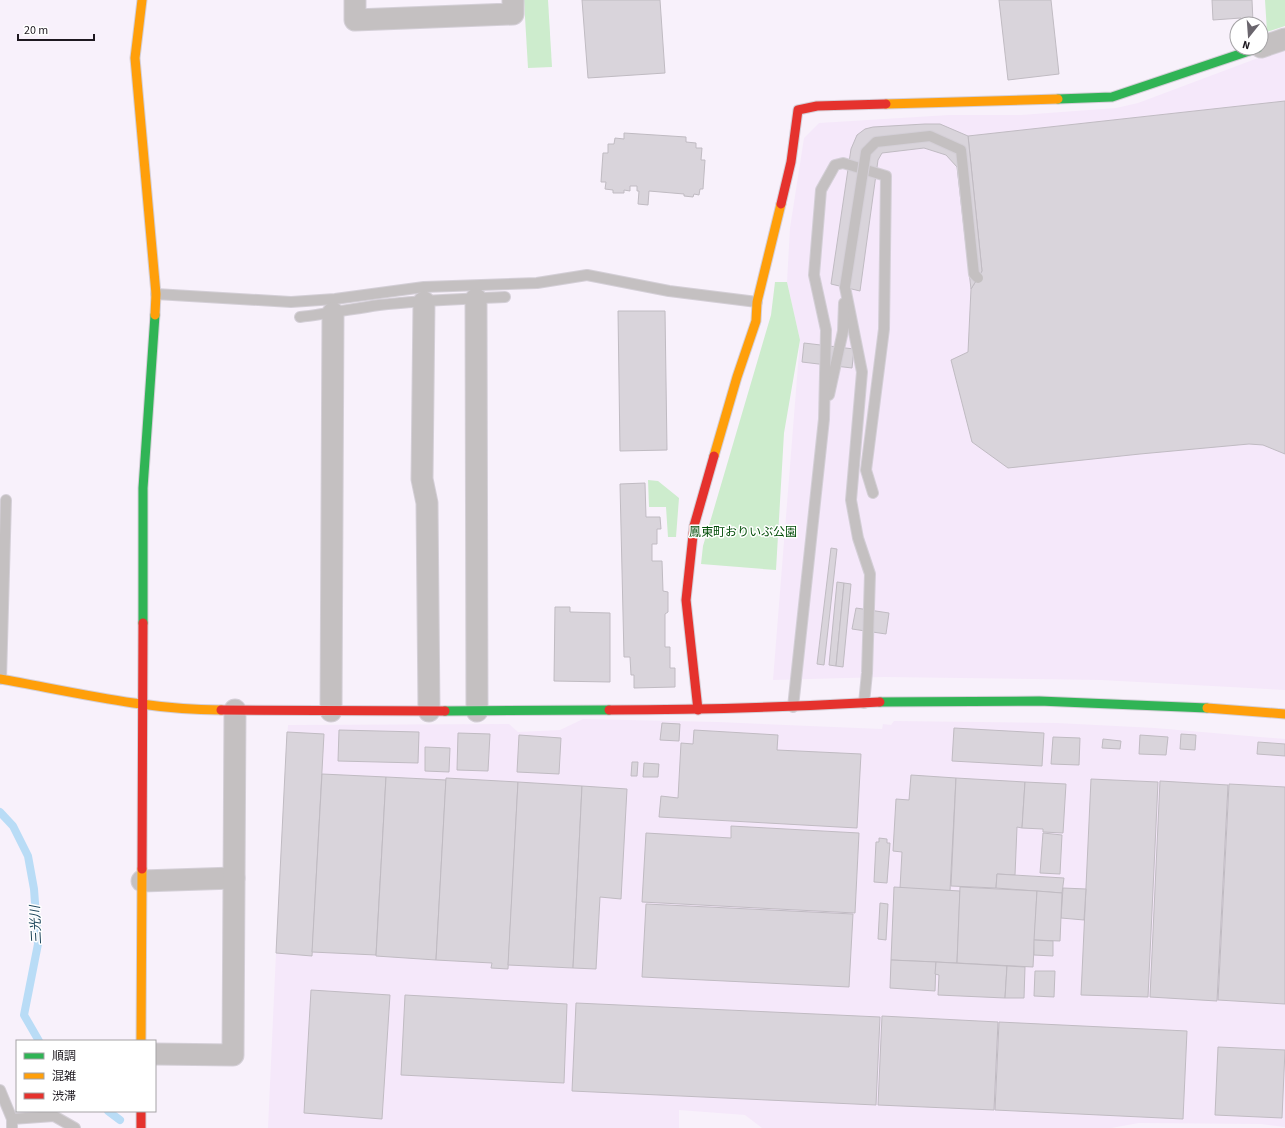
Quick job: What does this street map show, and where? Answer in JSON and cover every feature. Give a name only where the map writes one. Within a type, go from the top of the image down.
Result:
[{"type":"street","points":[[141,1040],[143,488],[156,294],[135,58],[142,0]]},
{"type":"street","points":[[355,0],[355,20],[513,14],[513,0]]},
{"type":"street","points":[[1269,44],[1285,39]]},
{"type":"street","points":[[698,710],[686,600],[694,526],[737,377],[756,321],[757,302],[791,162],[798,110],[817,106],[1112,97],[1234,56]]},
{"type":"street","points":[[476,299],[477,712]]},
{"type":"street","points":[[424,302],[422,479],[427,503],[429,711]]},
{"type":"street","points":[[331,711],[333,313]]},
{"type":"street","points":[[1,679],[142,704],[191,710],[477,712],[698,710],[864,704],[894,701],[1039,701],[1178,706],[1285,714]]},
{"type":"street","points":[[156,1054],[232,1055],[234,710]]},
{"type":"street","points":[[142,881],[234,878]]},
{"type":"street","points":[[141,1112],[141,1128]]},
{"type":"lane","points":[[824,419],[843,331],[845,287],[866,152],[876,142],[930,136],[961,150],[974,274],[978,278]]},
{"type":"lane","points":[[793,707],[824,419],[826,330],[814,275],[821,190],[835,166],[843,163],[886,176],[884,329],[866,470],[873,493]]},
{"type":"lane","points":[[156,294],[291,302],[335,299],[424,287],[537,283],[587,275],[669,291],[757,302]]},
{"type":"lane","points":[[845,287],[862,372],[851,500],[858,538],[870,574],[867,674],[864,704]]},
{"type":"lane","points":[[300,317],[379,305],[505,297]]},
{"type":"lane","points":[[1,679],[6,500]]},
{"type":"lane","points":[[0,1090],[12,1124],[54,1116],[75,1128]]},
{"type":"shaded area","points":[[1285,48],[1285,690],[1101,680],[884,677],[773,680],[800,340],[787,282],[790,228],[804,138],[819,123],[949,115],[1021,115],[1116,108],[1138,103],[1264,56],[1269,56],[1269,54]]},
{"type":"shaded area","points":[[583,719],[718,722],[882,729],[883,724],[891,725],[894,721],[1057,723],[1155,728],[1285,739],[1285,1127],[1261,1124],[1139,1123],[1111,1128],[762,1128],[745,1115],[679,1110],[679,1128],[268,1128],[288,725],[509,724],[518,732],[560,730]]},
{"type":"green space","points":[[524,0],[548,0],[552,67],[528,68]]},
{"type":"green space","points":[[1265,0],[1285,0],[1285,26],[1269,31],[1269,16],[1266,16]]},
{"type":"green space","name":"鳳東町おりいぶ公園","points":[[775,282],[787,282],[800,340],[784,433],[776,570],[701,564],[703,546],[771,315]]},
{"type":"green space","points":[[648,480],[658,481],[679,498],[676,537],[668,537],[666,507],[649,507]]},
{"type":"building","points":[[582,0],[660,0],[665,73],[588,78]]},
{"type":"building","points":[[999,0],[1051,0],[1059,74],[1008,80]]},
{"type":"building","points":[[1212,0],[1252,0],[1253,16],[1229,16],[1229,19],[1213,20]]},
{"type":"building","points":[[1285,101],[1285,454],[1263,445],[1249,444],[1008,468],[972,442],[951,360],[968,352],[971,289],[982,271],[968,136]]},
{"type":"building","points":[[940,124],[968,136],[982,271],[971,289],[957,167],[946,155],[924,148],[882,153],[878,160],[860,291],[831,284],[851,149],[857,135],[865,129],[873,127]]},
{"type":"building","points":[[624,133],[686,137],[686,142],[696,143],[696,148],[702,148],[701,160],[705,160],[703,189],[700,189],[699,195],[694,194],[693,197],[684,196],[684,194],[649,191],[648,205],[638,204],[639,191],[637,191],[637,186],[630,186],[630,191],[624,190],[624,193],[613,193],[613,190],[605,189],[606,182],[601,182],[603,153],[608,153],[608,144],[614,144],[615,138],[624,139]]},
{"type":"building","points":[[618,311],[665,311],[667,450],[620,451]]},
{"type":"building","points":[[804,343],[854,349],[852,368],[802,362]]},
{"type":"building","points":[[645,483],[646,517],[660,517],[661,529],[657,529],[657,544],[652,544],[652,561],[662,561],[663,591],[668,592],[668,612],[665,614],[665,647],[670,647],[670,668],[675,668],[675,687],[634,688],[634,675],[631,675],[630,657],[624,657],[620,484]]},
{"type":"building","points":[[831,548],[837,549],[824,665],[817,664]]},
{"type":"building","points":[[837,582],[844,583],[836,666],[829,665]]},
{"type":"building","points":[[844,583],[851,584],[843,667],[836,666]]},
{"type":"building","points":[[555,607],[570,607],[570,612],[610,613],[610,682],[554,681]]},
{"type":"building","points":[[856,608],[889,613],[886,634],[852,629]]},
{"type":"building","points":[[662,723],[680,724],[679,741],[660,740]]},
{"type":"building","points":[[954,728],[1044,733],[1042,766],[952,761]]},
{"type":"building","points":[[339,730],[419,732],[418,763],[338,761]]},
{"type":"building","points":[[694,730],[778,735],[777,750],[861,754],[857,828],[659,817],[661,796],[678,798],[681,743],[693,744]]},
{"type":"building","points":[[287,732],[324,734],[312,956],[276,953]]},
{"type":"building","points":[[458,733],[490,734],[488,771],[457,770]]},
{"type":"building","points":[[1181,734],[1196,735],[1195,750],[1180,749]]},
{"type":"building","points":[[519,735],[561,738],[559,774],[517,772]]},
{"type":"building","points":[[1140,735],[1168,737],[1166,755],[1139,754]]},
{"type":"building","points":[[1053,737],[1080,738],[1079,765],[1051,764]]},
{"type":"building","points":[[1103,739],[1121,741],[1120,749],[1102,748]]},
{"type":"building","points":[[1258,742],[1285,744],[1285,756],[1257,754]]},
{"type":"building","points":[[425,747],[450,748],[449,772],[425,771]]},
{"type":"building","points":[[632,762],[638,762],[637,776],[631,776]]},
{"type":"building","points":[[644,763],[659,764],[658,777],[643,777]]},
{"type":"building","points":[[322,774],[386,777],[376,955],[312,952]]},
{"type":"building","points":[[911,775],[956,778],[950,891],[900,888],[902,852],[893,851],[896,799],[909,800]]},
{"type":"building","points":[[386,777],[446,780],[436,960],[376,956]]},
{"type":"building","points":[[446,778],[518,782],[508,969],[491,968],[492,963],[436,960]]},
{"type":"building","points":[[956,778],[1025,782],[1022,828],[1017,827],[1015,875],[997,874],[996,888],[951,886]]},
{"type":"building","points":[[1091,779],[1158,782],[1148,997],[1081,995]]},
{"type":"building","points":[[1160,781],[1228,785],[1217,1001],[1150,997]]},
{"type":"building","points":[[518,782],[582,786],[573,968],[508,965]]},
{"type":"building","points":[[1025,782],[1066,784],[1063,833],[1043,832],[1043,829],[1022,828]]},
{"type":"building","points":[[1229,784],[1285,787],[1285,1004],[1218,1000]]},
{"type":"building","points":[[582,786],[627,789],[621,899],[600,897],[596,969],[573,968]]},
{"type":"building","points":[[731,826],[859,833],[855,913],[642,902],[646,833],[731,838]]},
{"type":"building","points":[[1043,833],[1062,835],[1060,874],[1040,873]]},
{"type":"building","points":[[879,838],[887,839],[887,843],[890,843],[887,883],[874,882],[876,842],[879,842]]},
{"type":"building","points":[[997,874],[1064,878],[1062,893],[996,888]]},
{"type":"building","points":[[894,887],[960,891],[957,963],[891,960]]},
{"type":"building","points":[[960,887],[1037,891],[1033,967],[957,963]]},
{"type":"building","points":[[1063,888],[1086,889],[1084,920],[1061,918]]},
{"type":"building","points":[[1037,891],[1062,893],[1060,941],[1034,940]]},
{"type":"building","points":[[880,903],[888,904],[886,940],[878,939]]},
{"type":"building","points":[[646,904],[853,914],[849,987],[642,977]]},
{"type":"building","points":[[1034,940],[1053,941],[1053,956],[1034,955]]},
{"type":"building","points":[[891,960],[936,962],[935,991],[890,988]]},
{"type":"building","points":[[936,962],[1007,966],[1005,998],[938,995],[939,975],[935,974]]},
{"type":"building","points":[[1007,966],[1025,967],[1024,998],[1005,998]]},
{"type":"building","points":[[1035,971],[1055,971],[1054,997],[1034,996]]},
{"type":"building","points":[[311,990],[390,995],[382,1119],[304,1113]]},
{"type":"building","points":[[405,995],[567,1004],[564,1083],[401,1075]]},
{"type":"building","points":[[576,1003],[880,1017],[876,1105],[572,1091]]},
{"type":"building","points":[[882,1016],[998,1022],[994,1110],[878,1105]]},
{"type":"building","points":[[999,1022],[1187,1031],[1183,1119],[995,1110]]},
{"type":"building","points":[[1218,1047],[1285,1050],[1282,1118],[1215,1115]]},
{"type":"waterway","name":"三光川","points":[[0,812],[13,826],[28,856],[34,889],[38,944],[24,1015],[38,1040]]},
{"type":"waterway","name":"三光川","points":[[109,1112],[120,1120]]},
{"type":"traffic: fast","points":[[1058,99],[1112,97],[1234,56]]},
{"type":"traffic: fast","points":[[143,623],[143,488],[155,315]]},
{"type":"traffic: fast","points":[[880,702],[1039,701],[1207,708]]},
{"type":"traffic: fast","points":[[445,711],[609,710]]},
{"type":"traffic: slow","points":[[142,0],[135,58],[156,294],[155,315]]},
{"type":"traffic: slow","points":[[886,104],[1058,99]]},
{"type":"traffic: slow","points":[[714,456],[737,377],[756,321],[757,302],[781,204]]},
{"type":"traffic: slow","points":[[0,679],[138,704],[221,710]]},
{"type":"traffic: slow","points":[[1207,708],[1285,714]]},
{"type":"traffic: slow","points":[[141,1040],[142,869]]},
{"type":"traffic: jam","points":[[781,204],[791,162],[798,110],[817,106],[886,104]]},
{"type":"traffic: jam","points":[[698,710],[686,600],[694,526],[714,456]]},
{"type":"traffic: jam","points":[[142,869],[143,623]]},
{"type":"traffic: jam","points":[[609,710],[744,708],[880,702]]},
{"type":"traffic: jam","points":[[221,710],[445,711]]},
{"type":"traffic: jam","points":[[141,1112],[141,1128]]}]
